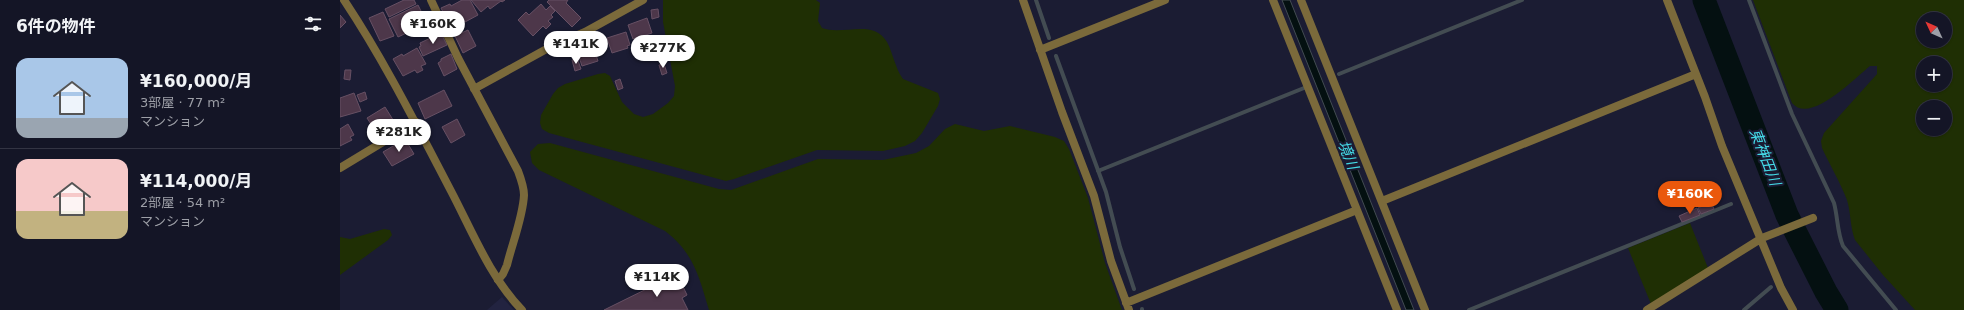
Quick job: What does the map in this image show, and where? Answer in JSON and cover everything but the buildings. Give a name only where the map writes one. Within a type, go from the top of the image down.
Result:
[{"type":"street","points":[[344,0],[368,36],[416,122],[498,280],[522,310]]},
{"type":"street","points":[[431,0],[458,58],[518,171],[522,182],[524,195],[522,207],[507,265],[503,274],[498,280]]},
{"type":"street","points":[[474,89],[552,46],[584,32],[643,0]]},
{"type":"street","points":[[1023,0],[1094,196],[1110,256],[1127,307],[1357,210]]},
{"type":"street","points":[[1040,50],[1165,0]]},
{"type":"street","points":[[1273,0],[1398,310]]},
{"type":"street","points":[[1301,0],[1425,310]]},
{"type":"street","points":[[1666,0],[1696,74],[1722,146],[1766,237],[1781,288],[1793,310]]},
{"type":"street","points":[[1382,202],[1696,74]]},
{"type":"street","points":[[340,168],[416,122]]},
{"type":"street","points":[[1648,310],[1766,237],[1813,218]]},
{"type":"shaded area","points":[[502,297],[514,310],[487,310]]},
{"type":"green space","points":[[663,0],[816,0],[820,3],[818,21],[822,28],[830,30],[866,29],[881,35],[887,42],[903,79],[938,93],[940,99],[938,106],[922,133],[915,141],[905,146],[883,151],[817,150],[726,181],[549,133],[542,129],[540,123],[541,115],[558,88],[565,84],[598,74],[605,73],[610,76],[622,102],[634,114],[643,117],[653,114],[668,103],[674,96],[675,86],[663,22]]},
{"type":"green space","points":[[1753,0],[1964,0],[1964,310],[1915,310],[1883,275],[1855,240],[1847,200],[1822,148],[1821,141],[1824,133],[1877,74],[1877,66],[1870,66],[1843,89],[1821,104],[1810,108],[1800,108],[1792,103]]},
{"type":"green space","points":[[955,124],[984,131],[1010,126],[1055,137],[1064,141],[1069,149],[1088,198],[1105,263],[1122,310],[709,310],[694,266],[683,248],[675,239],[665,231],[539,170],[532,163],[530,152],[538,144],[550,143],[719,189],[731,190],[818,159],[883,160],[916,153],[929,146],[945,129]]},
{"type":"green space","points":[[1690,223],[1708,268],[1651,304],[1628,248]]},
{"type":"green space","points":[[384,229],[390,230],[392,235],[388,240],[340,275],[340,237],[350,239]]},
{"type":"water","name":"境川","points":[[1282,0],[1290,0],[1414,310],[1406,310]]},
{"type":"waterway","points":[[1036,0],[1049,38]]},
{"type":"waterway","points":[[1339,74],[1522,0]]},
{"type":"waterway","name":"東神田川","points":[[1704,0],[1787,215],[1826,292],[1837,310]]},
{"type":"waterway","points":[[1749,0],[1792,114],[1834,203],[1843,246],[1896,310]]},
{"type":"waterway","points":[[1056,56],[1106,192],[1120,247],[1134,289]]},
{"type":"waterway","points":[[1098,171],[1304,88]]},
{"type":"waterway","points":[[1469,310],[1731,204]]},
{"type":"waterway","points":[[1744,310],[1771,287]]}]
